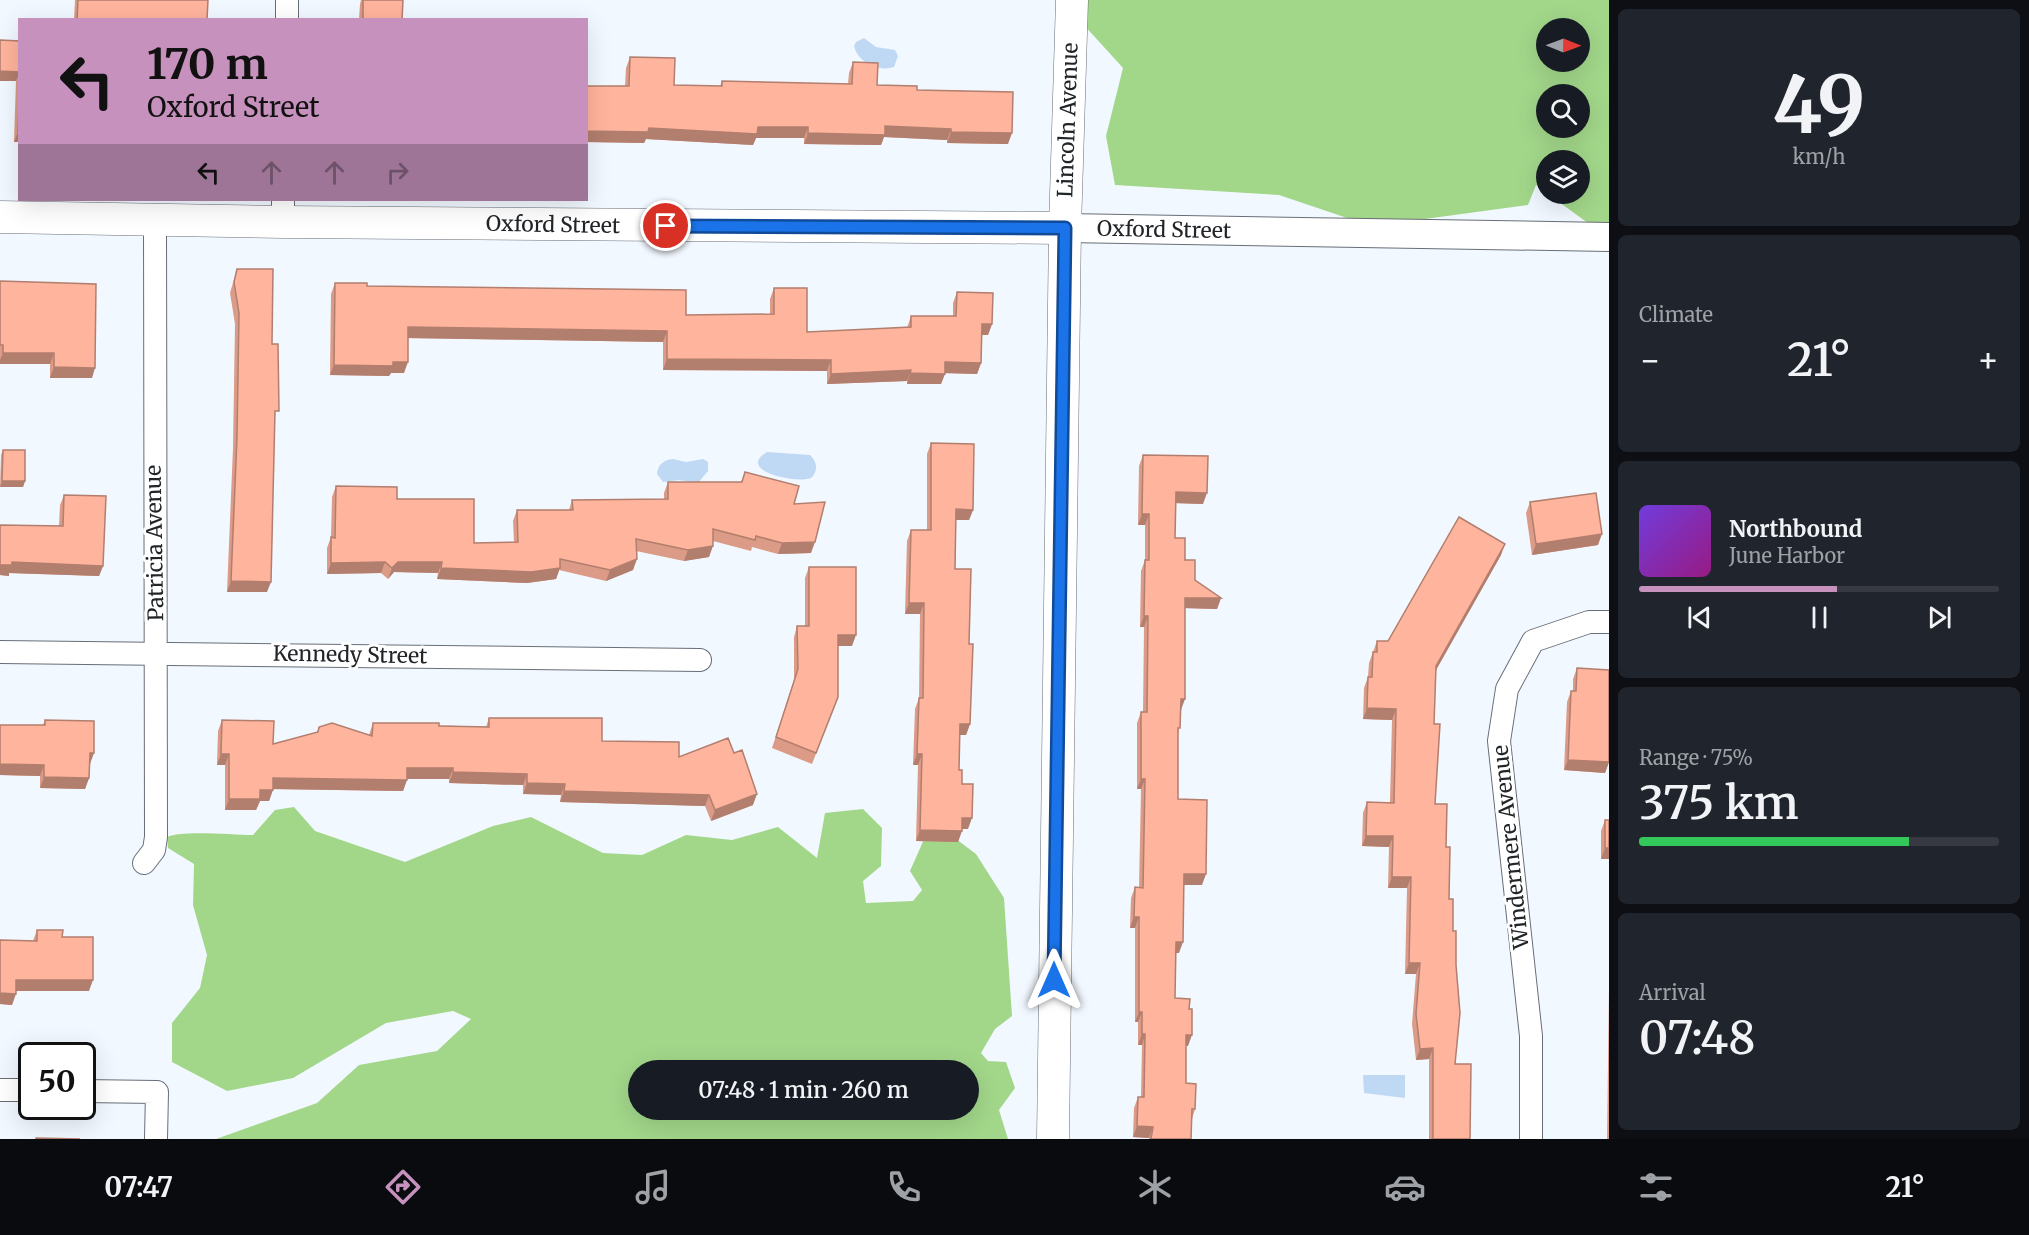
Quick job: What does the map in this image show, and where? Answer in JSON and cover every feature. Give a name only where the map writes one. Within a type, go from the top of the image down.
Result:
[{"type":"main road","name":"Lincoln Avenue","points":[[1053,1139],[1065,228],[1072,0]]},
{"type":"main road","name":"Oxford Street","points":[[0,217],[155,220],[283,211],[1065,228]]},
{"type":"street","points":[[287,0],[287,18]]},
{"type":"street","name":"Patricia Avenue","points":[[144,863],[154,850],[156,837],[155,220]]},
{"type":"street","name":"Oxford Street","points":[[1065,228],[1609,237]]},
{"type":"street","name":"Windermere Avenue","points":[[1531,1139],[1531,1036],[1499,741],[1507,689],[1533,641],[1589,622],[1609,622]]},
{"type":"street","name":"Kennedy Street","points":[[0,652],[700,660]]},
{"type":"street","points":[[0,1090],[18,1090]]},
{"type":"street","points":[[96,1091],[157,1092],[156,1139]]},
{"type":"green space","points":[[1085,0],[1609,0],[1609,226],[1592,226],[1562,204],[1590,204],[1590,150],[1536,150],[1536,185],[1528,205],[1410,221],[1359,222],[1279,195],[1115,185],[1106,136],[1123,68],[1083,24]]},
{"type":"green space","points":[[294,807],[315,831],[405,862],[493,826],[531,817],[603,853],[642,855],[686,835],[732,840],[778,827],[817,858],[825,813],[863,809],[882,828],[881,866],[863,881],[866,903],[913,901],[922,890],[910,871],[925,837],[948,833],[976,854],[1004,898],[1012,1016],[995,1029],[981,1053],[988,1061],[1006,1062],[1015,1088],[999,1110],[1008,1139],[216,1139],[317,1103],[359,1065],[437,1051],[471,1019],[453,1011],[386,1023],[293,1078],[227,1091],[172,1062],[172,1023],[200,988],[207,955],[193,905],[194,864],[168,848],[167,837],[195,833],[253,835],[275,810]]},
{"type":"water","points":[[864,38],[876,47],[895,50],[898,56],[894,67],[876,67],[864,61],[854,46],[856,42]]},
{"type":"water","points":[[767,452],[810,455],[816,464],[815,473],[811,478],[804,479],[772,474],[758,465],[759,459]]},
{"type":"water","points":[[673,459],[686,462],[703,459],[708,462],[708,471],[698,483],[679,480],[663,482],[657,474],[660,465]]},
{"type":"water","points":[[1363,1075],[1405,1075],[1405,1098],[1364,1093]]},
{"type":"building","points":[[78,0],[208,0],[207,18],[77,18]]},
{"type":"building","points":[[363,0],[403,0],[402,18],[363,18]]},
{"type":"building","points":[[0,40],[18,41],[18,72],[0,71]]},
{"type":"building","points":[[630,57],[675,58],[674,85],[722,86],[722,81],[852,84],[853,62],[878,63],[877,85],[917,86],[917,90],[1013,92],[1012,133],[951,132],[951,129],[885,126],[885,135],[808,133],[808,127],[758,127],[757,134],[649,128],[648,132],[588,131],[588,86],[629,86]]},
{"type":"building","points":[[237,269],[273,269],[272,344],[278,344],[279,411],[275,411],[271,582],[231,581],[237,437],[239,313],[234,282]]},
{"type":"building","points":[[0,281],[96,284],[95,368],[54,367],[54,353],[3,353],[3,345],[0,345]]},
{"type":"building","points":[[335,283],[367,283],[367,286],[686,290],[686,315],[774,314],[774,288],[807,288],[807,332],[911,327],[911,316],[956,316],[957,292],[993,293],[992,324],[982,324],[981,363],[945,362],[945,374],[910,373],[911,370],[831,374],[831,360],[667,359],[667,331],[408,327],[408,362],[393,362],[393,366],[334,365]]},
{"type":"building","points":[[931,443],[974,444],[973,510],[956,509],[955,569],[971,569],[969,644],[973,644],[970,724],[960,724],[959,770],[962,770],[962,784],[973,784],[972,818],[962,818],[962,831],[920,830],[922,754],[917,754],[919,698],[923,698],[924,603],[909,603],[911,530],[931,530]]},
{"type":"building","points":[[3,450],[25,450],[25,481],[2,481]]},
{"type":"building","points":[[1143,455],[1208,456],[1207,493],[1176,492],[1175,538],[1185,538],[1185,560],[1195,560],[1195,580],[1221,598],[1185,598],[1185,699],[1181,699],[1180,728],[1178,728],[1178,799],[1207,800],[1206,874],[1184,874],[1183,942],[1176,942],[1175,998],[1190,999],[1189,1009],[1192,1009],[1192,1035],[1186,1035],[1186,1083],[1196,1084],[1191,1139],[1151,1139],[1153,1127],[1137,1126],[1138,1097],[1144,1097],[1145,1034],[1142,1034],[1142,1012],[1139,1012],[1139,917],[1134,917],[1135,887],[1143,888],[1145,779],[1141,779],[1141,712],[1147,712],[1148,616],[1144,616],[1145,560],[1149,560],[1149,514],[1142,514]]},
{"type":"building","points":[[745,472],[799,486],[794,504],[825,502],[815,542],[782,543],[756,536],[755,540],[713,529],[713,546],[688,550],[636,539],[637,559],[610,570],[560,559],[560,568],[531,572],[441,568],[442,562],[398,562],[392,568],[385,562],[331,563],[331,537],[335,538],[336,486],[397,487],[397,499],[474,499],[474,543],[518,542],[517,510],[573,510],[572,500],[668,499],[668,482],[742,482]]},
{"type":"building","points":[[1596,493],[1602,534],[1536,544],[1530,502]]},
{"type":"building","points":[[64,495],[106,496],[103,566],[12,562],[12,565],[0,565],[0,525],[63,526]]},
{"type":"building","points":[[1459,517],[1505,544],[1436,666],[1434,724],[1440,724],[1435,804],[1447,804],[1446,847],[1450,847],[1449,899],[1453,899],[1453,931],[1456,931],[1460,1013],[1455,1064],[1471,1064],[1470,1139],[1433,1139],[1433,1048],[1420,1049],[1416,1014],[1420,963],[1409,963],[1411,877],[1392,877],[1393,836],[1366,836],[1367,802],[1394,803],[1396,709],[1367,708],[1368,677],[1372,677],[1373,652],[1377,652],[1377,641],[1388,641]]},
{"type":"building","points":[[809,567],[856,567],[856,635],[838,635],[838,697],[816,753],[776,737],[798,669],[797,626],[809,626]]},
{"type":"building","points":[[1577,668],[1609,670],[1609,762],[1568,760],[1571,691],[1576,691]]},
{"type":"building","points":[[489,718],[602,718],[602,741],[679,742],[679,757],[728,738],[734,753],[742,750],[757,794],[715,810],[709,795],[564,791],[565,784],[527,783],[527,774],[453,772],[453,768],[407,768],[407,780],[273,778],[273,790],[260,790],[260,799],[229,799],[229,754],[221,754],[222,720],[274,721],[273,744],[318,732],[319,727],[332,723],[372,736],[373,723],[439,723],[439,726],[489,727]]},
{"type":"building","points":[[45,720],[94,721],[94,753],[90,753],[89,778],[44,777],[44,765],[0,764],[0,725],[45,725]]},
{"type":"building","points":[[1605,820],[1609,820],[1609,848],[1605,848]]},
{"type":"building","points":[[37,930],[63,930],[62,937],[93,937],[93,980],[16,980],[16,994],[0,993],[0,940],[37,941]]},
{"type":"route","points":[[666,226],[1065,228],[1054,980]]}]
